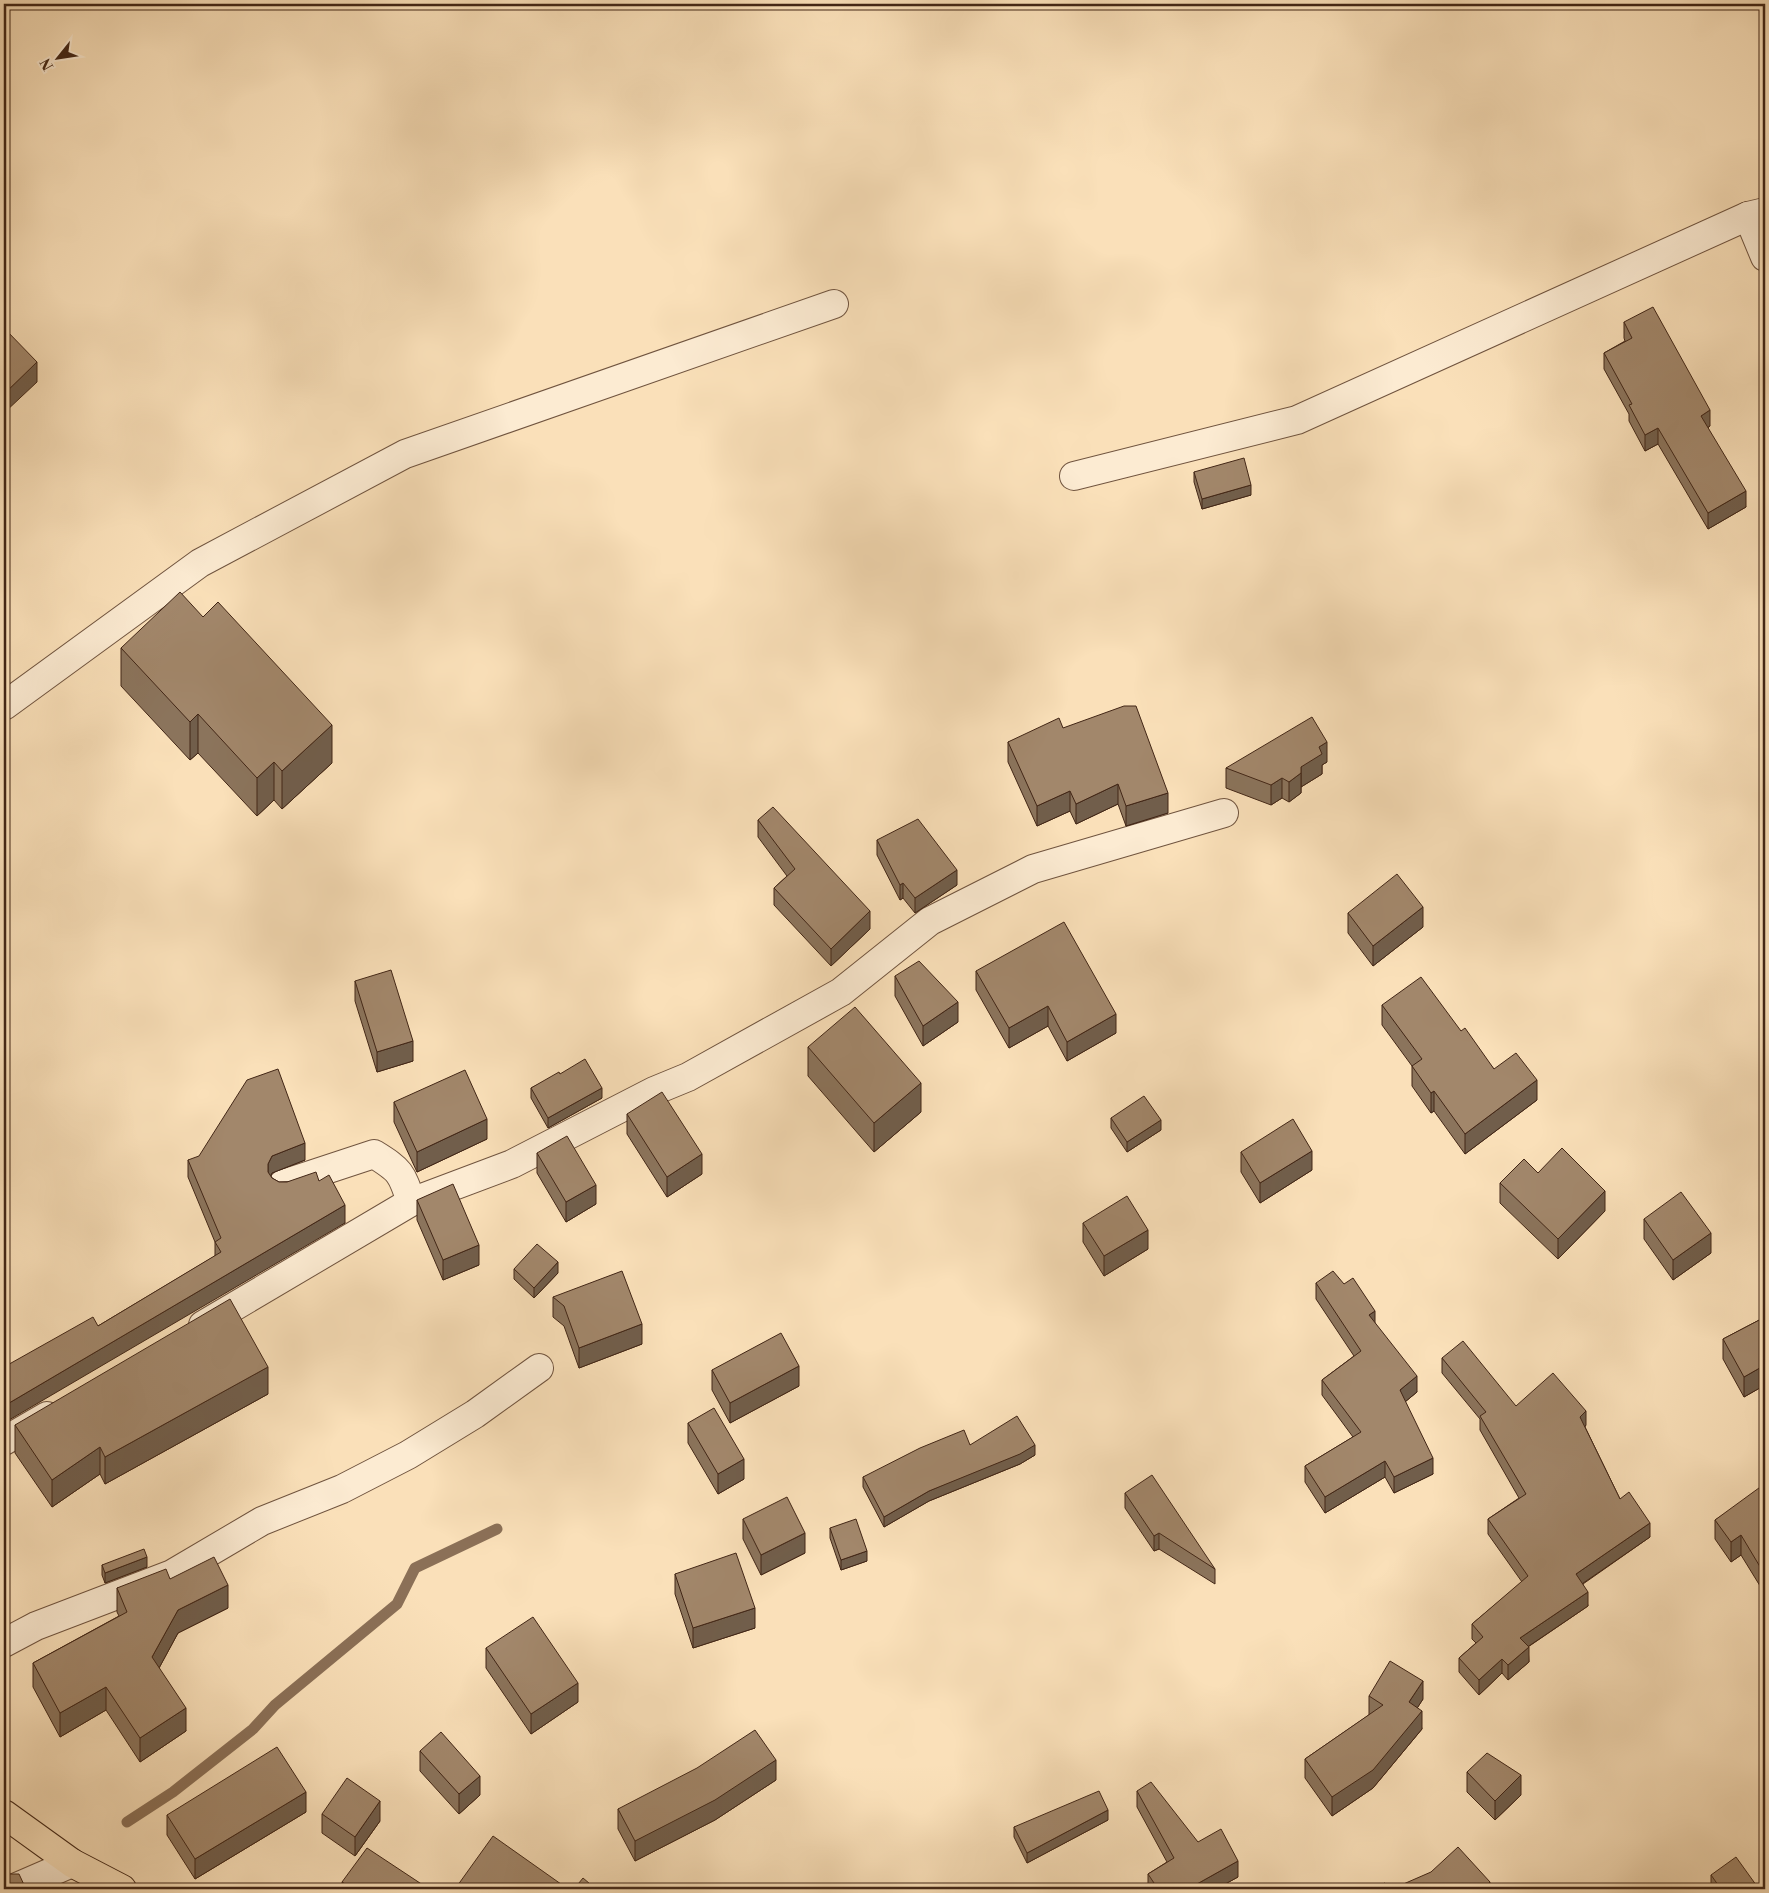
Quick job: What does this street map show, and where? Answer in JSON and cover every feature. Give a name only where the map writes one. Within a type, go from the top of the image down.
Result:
[{"type":"main road","points":[[4,1814],[72,1863],[122,1889]]},
{"type":"street","points":[[1074,476],[1297,420],[1757,214],[1765,257]]},
{"type":"street","points":[[4,706],[200,563],[406,454],[834,304]]},
{"type":"street","points":[[181,1338],[411,1202],[512,1164],[612,1112],[688,1076],[841,992],[930,922],[1034,869],[1224,813]]},
{"type":"street","points":[[283,1184],[374,1154],[396,1167],[404,1180],[411,1202]]},
{"type":"street","points":[[4,1643],[36,1626],[172,1574],[262,1521],[342,1488],[408,1455],[475,1414],[539,1368]]},
{"type":"street","points":[[4,1441],[72,1401]]},
{"type":"street","points":[[12,1889],[72,1863]]},
{"type":"building","points":[[1653,307],[1710,410],[1701,416],[1746,491],[1708,513],[1658,428],[1645,435],[1629,405],[1632,404],[1604,353],[1632,338],[1624,322]]},
{"type":"building","points":[[4,329],[37,362],[4,394]]},
{"type":"building","points":[[1244,458],[1251,485],[1202,499],[1194,472]]},
{"type":"building","points":[[180,592],[203,617],[218,602],[332,725],[282,771],[274,762],[257,778],[198,714],[190,722],[121,648]]},
{"type":"building","points":[[1124,706],[1136,706],[1168,793],[1126,806],[1118,784],[1076,804],[1070,791],[1037,806],[1008,742],[1059,718],[1063,728]]},
{"type":"building","points":[[1312,717],[1327,742],[1319,747],[1322,754],[1301,767],[1301,773],[1289,782],[1282,778],[1271,785],[1226,768]]},
{"type":"building","points":[[773,807],[870,911],[831,949],[774,888],[795,869],[758,820]]},
{"type":"building","points":[[918,819],[957,870],[915,898],[903,883],[900,885],[877,840]]},
{"type":"building","points":[[1397,874],[1423,907],[1373,946],[1348,913]]},
{"type":"building","points":[[1064,922],[1116,1014],[1067,1042],[1048,1006],[1009,1028],[976,971]]},
{"type":"building","points":[[919,961],[958,1002],[923,1026],[895,976]]},
{"type":"building","points":[[391,970],[413,1041],[377,1052],[355,981]]},
{"type":"building","points":[[1421,977],[1461,1031],[1465,1028],[1494,1069],[1516,1053],[1537,1080],[1465,1134],[1434,1091],[1431,1093],[1412,1066],[1422,1059],[1382,1005]]},
{"type":"building","points":[[855,1007],[921,1083],[874,1123],[808,1047]]},
{"type":"building","points":[[585,1059],[602,1088],[548,1118],[531,1088]]},
{"type":"building","points":[[278,1069],[305,1143],[272,1156],[268,1164],[268,1172],[272,1178],[279,1182],[287,1182],[316,1172],[319,1181],[329,1175],[345,1205],[4,1406],[4,1367],[93,1317],[98,1326],[221,1252],[215,1242],[221,1238],[188,1160],[199,1156],[247,1080]]},
{"type":"building","points":[[465,1070],[487,1119],[417,1152],[394,1102]]},
{"type":"building","points":[[662,1092],[702,1154],[667,1177],[627,1114]]},
{"type":"building","points":[[1144,1096],[1161,1120],[1127,1142],[1111,1118]]},
{"type":"building","points":[[1293,1119],[1312,1151],[1260,1183],[1241,1152]]},
{"type":"building","points":[[567,1136],[596,1185],[566,1202],[537,1153]]},
{"type":"building","points":[[1562,1148],[1605,1191],[1558,1239],[1500,1183],[1524,1159],[1538,1173]]},
{"type":"building","points":[[453,1184],[479,1245],[443,1260],[417,1200]]},
{"type":"building","points":[[1681,1192],[1711,1233],[1673,1260],[1644,1219]]},
{"type":"building","points":[[1127,1196],[1148,1230],[1104,1256],[1083,1223]]},
{"type":"building","points":[[537,1244],[558,1262],[534,1288],[514,1269]]},
{"type":"building","points":[[622,1271],[642,1324],[579,1348],[564,1306],[553,1297]]},
{"type":"building","points":[[1333,1271],[1344,1284],[1353,1278],[1375,1311],[1369,1315],[1417,1376],[1400,1390],[1433,1458],[1394,1477],[1385,1461],[1325,1497],[1305,1466],[1361,1432],[1322,1380],[1361,1351],[1316,1283]]},
{"type":"building","points":[[230,1299],[268,1367],[105,1457],[100,1447],[52,1480],[15,1425]]},
{"type":"building","points":[[1765,1317],[1765,1365],[1744,1377],[1723,1339]]},
{"type":"building","points":[[781,1333],[799,1366],[730,1403],[712,1370]]},
{"type":"building","points":[[1463,1341],[1516,1406],[1553,1373],[1586,1411],[1580,1417],[1620,1499],[1629,1492],[1650,1523],[1576,1574],[1588,1592],[1520,1638],[1529,1647],[1508,1665],[1502,1659],[1479,1680],[1459,1658],[1483,1637],[1472,1624],[1528,1576],[1488,1519],[1526,1494],[1480,1416],[1486,1412],[1442,1358]]},
{"type":"building","points":[[714,1408],[744,1459],[718,1474],[688,1423]]},
{"type":"building","points":[[1017,1416],[1035,1445],[1020,1454],[929,1491],[884,1517],[863,1477],[920,1448],[964,1430],[970,1445]]},
{"type":"building","points":[[1152,1475],[1215,1569],[1159,1533],[1154,1536],[1125,1493]]},
{"type":"building","points":[[1763,1485],[1765,1488],[1765,1575],[1741,1535],[1731,1542],[1715,1520]]},
{"type":"building","points":[[787,1497],[805,1533],[761,1555],[743,1519]]},
{"type":"building","points":[[856,1519],[867,1551],[841,1560],[830,1528]]},
{"type":"building","points":[[144,1549],[147,1557],[105,1573],[102,1565]]},
{"type":"building","points":[[736,1553],[755,1608],[693,1628],[675,1574]]},
{"type":"building","points":[[214,1557],[228,1585],[178,1610],[152,1657],[186,1708],[140,1738],[106,1687],[60,1713],[33,1663],[127,1612],[117,1588],[166,1569],[170,1579]]},
{"type":"building","points":[[1765,1596],[1765,1609],[1760,1600]]},
{"type":"building","points":[[533,1617],[578,1683],[531,1714],[486,1648]]},
{"type":"building","points":[[1390,1661],[1423,1681],[1409,1702],[1422,1711],[1373,1770],[1332,1797],[1305,1759],[1383,1705],[1369,1696]]},
{"type":"building","points":[[755,1730],[776,1760],[715,1800],[635,1841],[618,1809],[697,1768]]},
{"type":"building","points":[[441,1732],[480,1776],[459,1794],[420,1751]]},
{"type":"building","points":[[277,1747],[306,1792],[195,1859],[167,1815]]},
{"type":"building","points":[[1487,1753],[1521,1775],[1495,1801],[1467,1772]]},
{"type":"building","points":[[347,1778],[380,1801],[355,1837],[322,1814]]},
{"type":"building","points":[[1151,1782],[1198,1842],[1221,1829],[1238,1861],[1188,1889],[1158,1889],[1148,1874],[1174,1858],[1137,1791]]},
{"type":"building","points":[[1099,1791],[1108,1810],[1027,1853],[1014,1827]]},
{"type":"building","points":[[493,1836],[568,1889],[455,1889]]},
{"type":"building","points":[[1458,1847],[1490,1882],[1483,1889],[1392,1889],[1431,1872]]},
{"type":"building","points":[[367,1848],[429,1889],[353,1889],[342,1882]]},
{"type":"building","points":[[1736,1857],[1759,1889],[1721,1889],[1711,1875]]},
{"type":"building","points":[[19,1874],[26,1889],[4,1889],[4,1876]]},
{"type":"building","points":[[583,1878],[596,1889],[574,1889]]},
{"type":"building","points":[[1385,1883],[1387,1889],[1368,1889]]},
{"type":"waterway","points":[[127,1822],[173,1792],[253,1729],[275,1705],[397,1604],[415,1568],[497,1529]]}]
